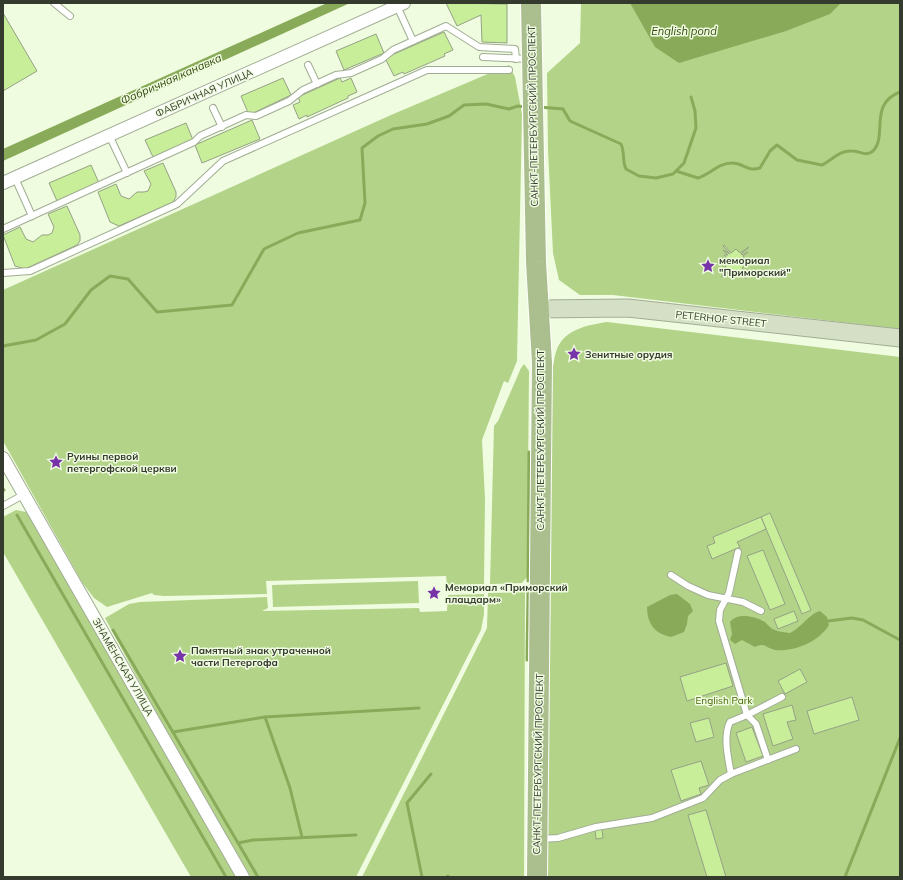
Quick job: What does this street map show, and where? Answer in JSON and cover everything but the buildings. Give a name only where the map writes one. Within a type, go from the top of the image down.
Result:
[{"type":"main road","name":"САНКТ-ПЕТЕРБУРГСКИЙ ПРОСПЕКТ","points":[[531,3],[524,59],[533,107],[538,309],[542,363],[537,877]]},
{"type":"main road","points":[[538,309],[628,308],[900,338]]},
{"type":"street","name":"ФАБРИЧНАЯ УЛИЦА","points":[[3,183],[401,5]]},
{"type":"street","name":"ЗНАМЕНСКАЯ УЛИЦА","points":[[3,458],[243,877]]},
{"type":"lane","points":[[54,3],[70,16]]},
{"type":"lane","points":[[401,5],[413,40]]},
{"type":"lane","points":[[3,229],[194,142],[200,136],[246,115],[256,116],[289,101],[303,90],[336,75],[351,73],[382,59],[393,50],[446,26],[479,47],[516,49],[524,59]]},
{"type":"lane","points":[[483,57],[524,59]]},
{"type":"lane","points":[[308,65],[317,84]]},
{"type":"lane","points":[[3,274],[30,271],[177,204],[223,162],[427,70],[509,70]]},
{"type":"lane","points":[[214,108],[222,127]]},
{"type":"lane","points":[[110,136],[127,173]]},
{"type":"lane","points":[[15,178],[32,216]]},
{"type":"lane","points":[[3,506],[25,494]]},
{"type":"lane","points":[[738,552],[733,579],[720,610],[719,621],[748,715],[756,724],[768,760]]},
{"type":"lane","points":[[671,575],[688,586],[708,595],[744,602],[761,611]]},
{"type":"lane","points":[[732,774],[728,761],[726,729],[730,722],[748,715],[782,697]]},
{"type":"lane","points":[[537,839],[558,838],[596,827],[652,818],[704,798],[720,780],[732,774],[796,749]]},
{"type":"green space","points":[[581,3],[900,3],[900,329],[613,295],[580,295],[559,280],[553,253],[548,150],[547,73],[580,43]]},
{"type":"green space","points":[[509,65],[515,77],[522,114],[517,361],[508,383],[504,381],[482,440],[485,499],[484,584],[447,585],[446,576],[266,581],[267,594],[164,596],[154,595],[152,593],[107,607],[94,598],[82,582],[3,441],[3,290],[391,115]]},
{"type":"green space","name":"English Park","points":[[607,322],[900,357],[900,877],[546,877],[552,371],[557,349],[561,342],[571,332]]},
{"type":"green space","points":[[524,364],[529,371],[527,577],[522,583],[490,584],[494,426],[498,421]]},
{"type":"green space","points":[[16,510],[26,512],[32,517],[237,877],[191,877],[3,552],[3,517]]},
{"type":"green space","points":[[418,581],[419,603],[273,607],[272,585]]},
{"type":"green space","points":[[525,592],[524,877],[362,877],[487,628],[488,593]]},
{"type":"green space","points":[[484,594],[484,614],[481,630],[356,877],[251,877],[173,744],[105,618],[129,604],[140,602],[267,597],[268,608],[262,611],[419,608],[420,612],[447,611],[448,595]]},
{"type":"water","name":"Фабричная канавка","points":[[327,3],[350,3],[3,161],[3,149]]},
{"type":"water","name":"English pond","points":[[630,3],[841,3],[830,14],[786,31],[679,63],[655,47]]},
{"type":"water","points":[[677,594],[690,604],[693,611],[688,616],[684,632],[671,637],[665,636],[656,631],[650,623],[647,607],[670,595]]},
{"type":"water","points":[[820,611],[827,617],[829,625],[825,631],[813,641],[805,645],[790,649],[775,650],[764,645],[755,647],[742,640],[735,644],[730,640],[732,634],[730,622],[737,617],[746,616],[756,618],[778,631],[790,633],[813,614]]},
{"type":"waterway","points":[[676,171],[698,178],[727,163],[736,163],[751,169],[760,168],[770,151],[777,145],[797,160],[822,165],[836,156],[848,151],[868,154],[873,151],[877,145],[881,112],[884,104],[890,97],[900,92]]},
{"type":"waterway","points":[[539,107],[563,109],[570,121],[621,144],[626,169],[639,176],[656,178],[673,174],[684,163],[696,128],[695,111],[691,97]]},
{"type":"waterway","points":[[3,346],[36,340],[65,324],[91,290],[110,276],[128,279],[157,312],[232,305],[264,249],[298,233],[360,220],[365,203],[362,148],[378,136],[393,129],[427,124],[449,116],[464,105],[486,104],[509,109],[518,106],[525,107]]},
{"type":"waterway","points":[[528,581],[529,452]]},
{"type":"waterway","points":[[17,515],[226,877]]},
{"type":"waterway","points":[[527,660],[528,592]]},
{"type":"waterway","points":[[828,621],[852,618],[863,620],[900,640]]},
{"type":"waterway","points":[[113,630],[258,877]]},
{"type":"waterway","points":[[265,717],[419,708]]},
{"type":"waterway","points":[[173,732],[265,717],[290,788],[302,837]]},
{"type":"waterway","points":[[845,877],[900,738]]},
{"type":"waterway","points":[[422,877],[407,803],[431,774]]},
{"type":"waterway","points":[[238,843],[253,840],[356,835]]},
{"type":"place","name":"мемориал \"Приморский\"","points":[[708,266]]},
{"type":"place","name":"Зенитные орудия","points":[[574,354]]},
{"type":"place","name":"Руины первой петергофской церкви","points":[[56,462]]},
{"type":"place","name":"Мемориал «Приморский плацдарм»","points":[[434,593]]},
{"type":"place","name":"Памятный знак утраченной части Петергофа","points":[[180,656]]}]
